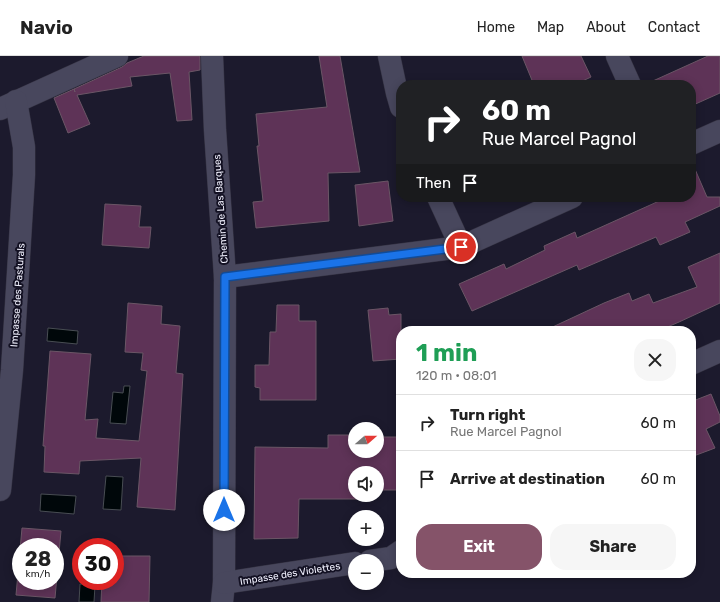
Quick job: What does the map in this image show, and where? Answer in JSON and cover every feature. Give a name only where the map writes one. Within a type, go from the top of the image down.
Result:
[{"type":"street","points":[[8,105],[116,56]]},
{"type":"street","name":"Chemin de Las Barques","points":[[212,56],[215,130],[225,277],[223,593]]},
{"type":"street","points":[[389,56],[396,89]]},
{"type":"street","points":[[617,56],[628,80]]},
{"type":"street","name":"Impasse des Pasturals","points":[[0,490],[12,370],[24,175],[24,147],[8,105]]},
{"type":"street","points":[[696,142],[720,131]]},
{"type":"street","points":[[440,202],[461,247]]},
{"type":"street","points":[[225,277],[461,247],[561,202]]},
{"type":"street","points":[[696,362],[720,351]]},
{"type":"street","points":[[384,559],[391,558],[396,554]]},
{"type":"street","name":"Impasse des Violettes","points":[[223,593],[348,565]]},
{"type":"shaded area","points":[[48,328],[78,331],[77,344],[47,341]]},
{"type":"shaded area","points":[[124,386],[130,386],[126,424],[110,423],[113,392],[123,393]]},
{"type":"shaded area","points":[[106,476],[123,477],[121,510],[103,509]]},
{"type":"shaded area","points":[[41,494],[76,496],[74,514],[40,511]]},
{"type":"shaded area","points":[[80,590],[95,590],[94,602],[79,602]]},
{"type":"building","points":[[144,56],[200,56],[200,70],[189,72],[192,120],[177,121],[170,73],[130,77],[132,86],[77,95],[90,124],[68,133],[54,98],[122,67],[127,63]]},
{"type":"building","points":[[319,56],[340,56],[360,172],[328,173],[329,221],[256,228],[253,202],[263,201],[257,146],[259,146],[256,114],[327,107]]},
{"type":"building","points":[[522,56],[581,56],[591,77],[585,80],[532,80]]},
{"type":"building","points":[[708,56],[720,56],[720,93],[696,104],[696,80],[655,80]]},
{"type":"building","points":[[696,172],[707,197],[720,197],[720,206],[685,222],[690,232],[660,245],[656,237],[579,270],[577,265],[472,311],[459,284],[504,264],[506,269],[545,250],[544,246],[575,232],[577,238],[657,202],[696,202]]},
{"type":"building","points":[[388,181],[393,221],[359,226],[355,185]]},
{"type":"building","points":[[105,204],[141,206],[139,227],[151,227],[149,248],[102,245]]},
{"type":"building","points":[[720,253],[720,303],[670,326],[555,326],[629,293],[632,301],[649,294],[653,303],[697,287],[688,267]]},
{"type":"building","points":[[128,303],[162,306],[161,324],[180,326],[176,373],[183,374],[175,510],[137,507],[141,458],[80,461],[79,474],[44,472],[45,446],[43,446],[50,351],[91,354],[85,420],[98,419],[96,438],[139,441],[147,371],[141,370],[143,353],[125,352]]},
{"type":"building","points":[[277,305],[299,305],[299,321],[316,321],[316,400],[260,400],[260,388],[255,387],[255,365],[269,365],[270,332],[276,332]]},
{"type":"building","points":[[388,308],[389,315],[401,314],[401,326],[396,326],[396,359],[373,361],[368,310]]},
{"type":"building","points":[[711,394],[720,416],[720,422],[706,429],[715,448],[696,455],[696,400]]},
{"type":"building","points":[[328,435],[348,435],[348,458],[384,458],[384,437],[396,437],[396,490],[384,490],[384,466],[348,466],[348,499],[299,499],[298,538],[254,539],[255,447],[328,448]]},
{"type":"building","points":[[22,528],[61,531],[60,538],[21,538]]},
{"type":"building","points":[[124,556],[150,556],[149,602],[101,602],[102,590],[124,590]]},
{"type":"building","points":[[16,590],[56,590],[55,598],[16,595]]},
{"type":"route","points":[[224,510],[225,277],[461,247]]}]
